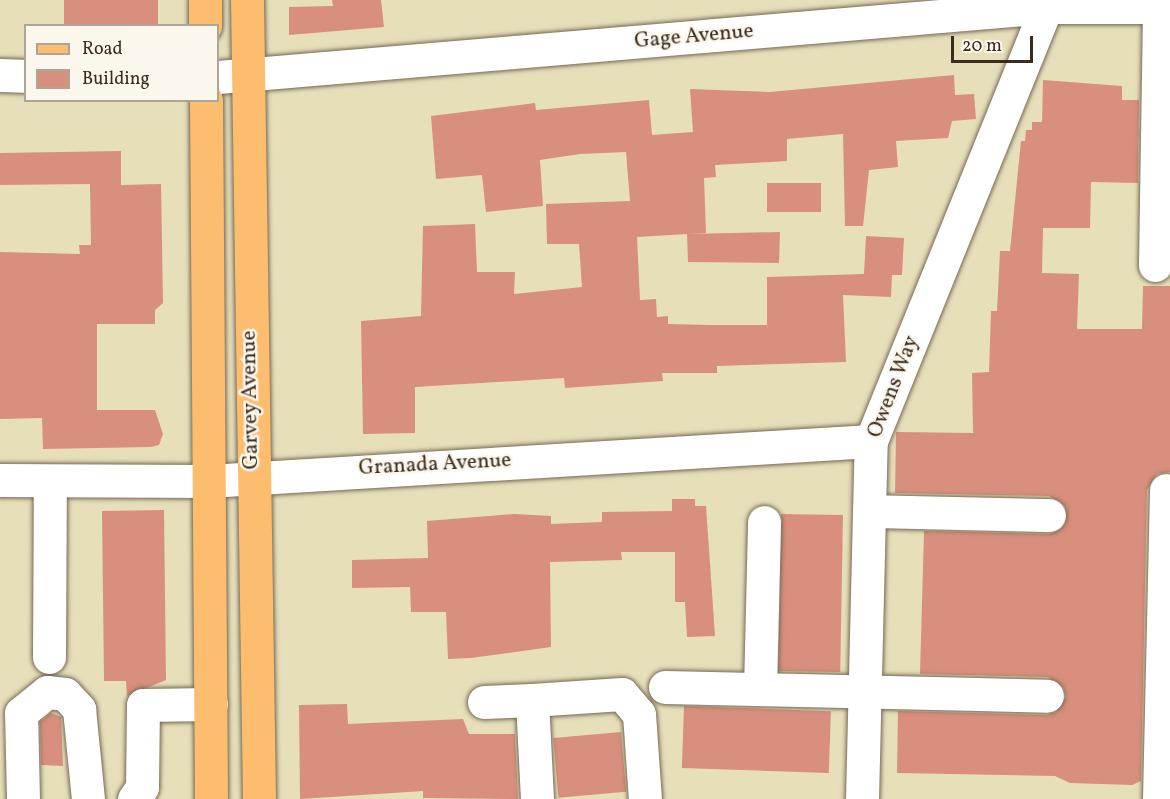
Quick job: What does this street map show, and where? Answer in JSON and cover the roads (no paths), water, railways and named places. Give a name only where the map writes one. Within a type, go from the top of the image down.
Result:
[{"type":"main road","points":[[205,0],[205,24]]},
{"type":"main road","name":"Garvey Avenue","points":[[248,0],[233,76],[252,475],[258,799]]},
{"type":"main road","name":"Garvey Avenue","points":[[206,102],[211,799]]},
{"type":"street","name":"Gage Avenue","points":[[233,76],[1048,4],[1164,8]]},
{"type":"street","name":"Owens Way","points":[[862,799],[871,441],[1048,4]]},
{"type":"street","points":[[1155,265],[1164,8]]},
{"type":"street","points":[[0,75],[24,76]]},
{"type":"street","name":"Granada Avenue","points":[[0,480],[50,484],[208,481],[252,475],[871,441]]},
{"type":"street","points":[[49,657],[50,484]]},
{"type":"street","points":[[1159,799],[1166,490]]},
{"type":"street","points":[[869,511],[1049,515]]},
{"type":"street","points":[[760,689],[764,522]]},
{"type":"street","points":[[664,687],[1047,696]]},
{"type":"street","points":[[23,799],[21,713],[47,692],[64,694],[79,709],[88,799]]},
{"type":"street","points":[[484,702],[622,694],[633,701],[645,799]]},
{"type":"street","points":[[532,700],[537,799]]},
{"type":"street","points":[[134,799],[142,788],[143,705],[211,704]]}]
